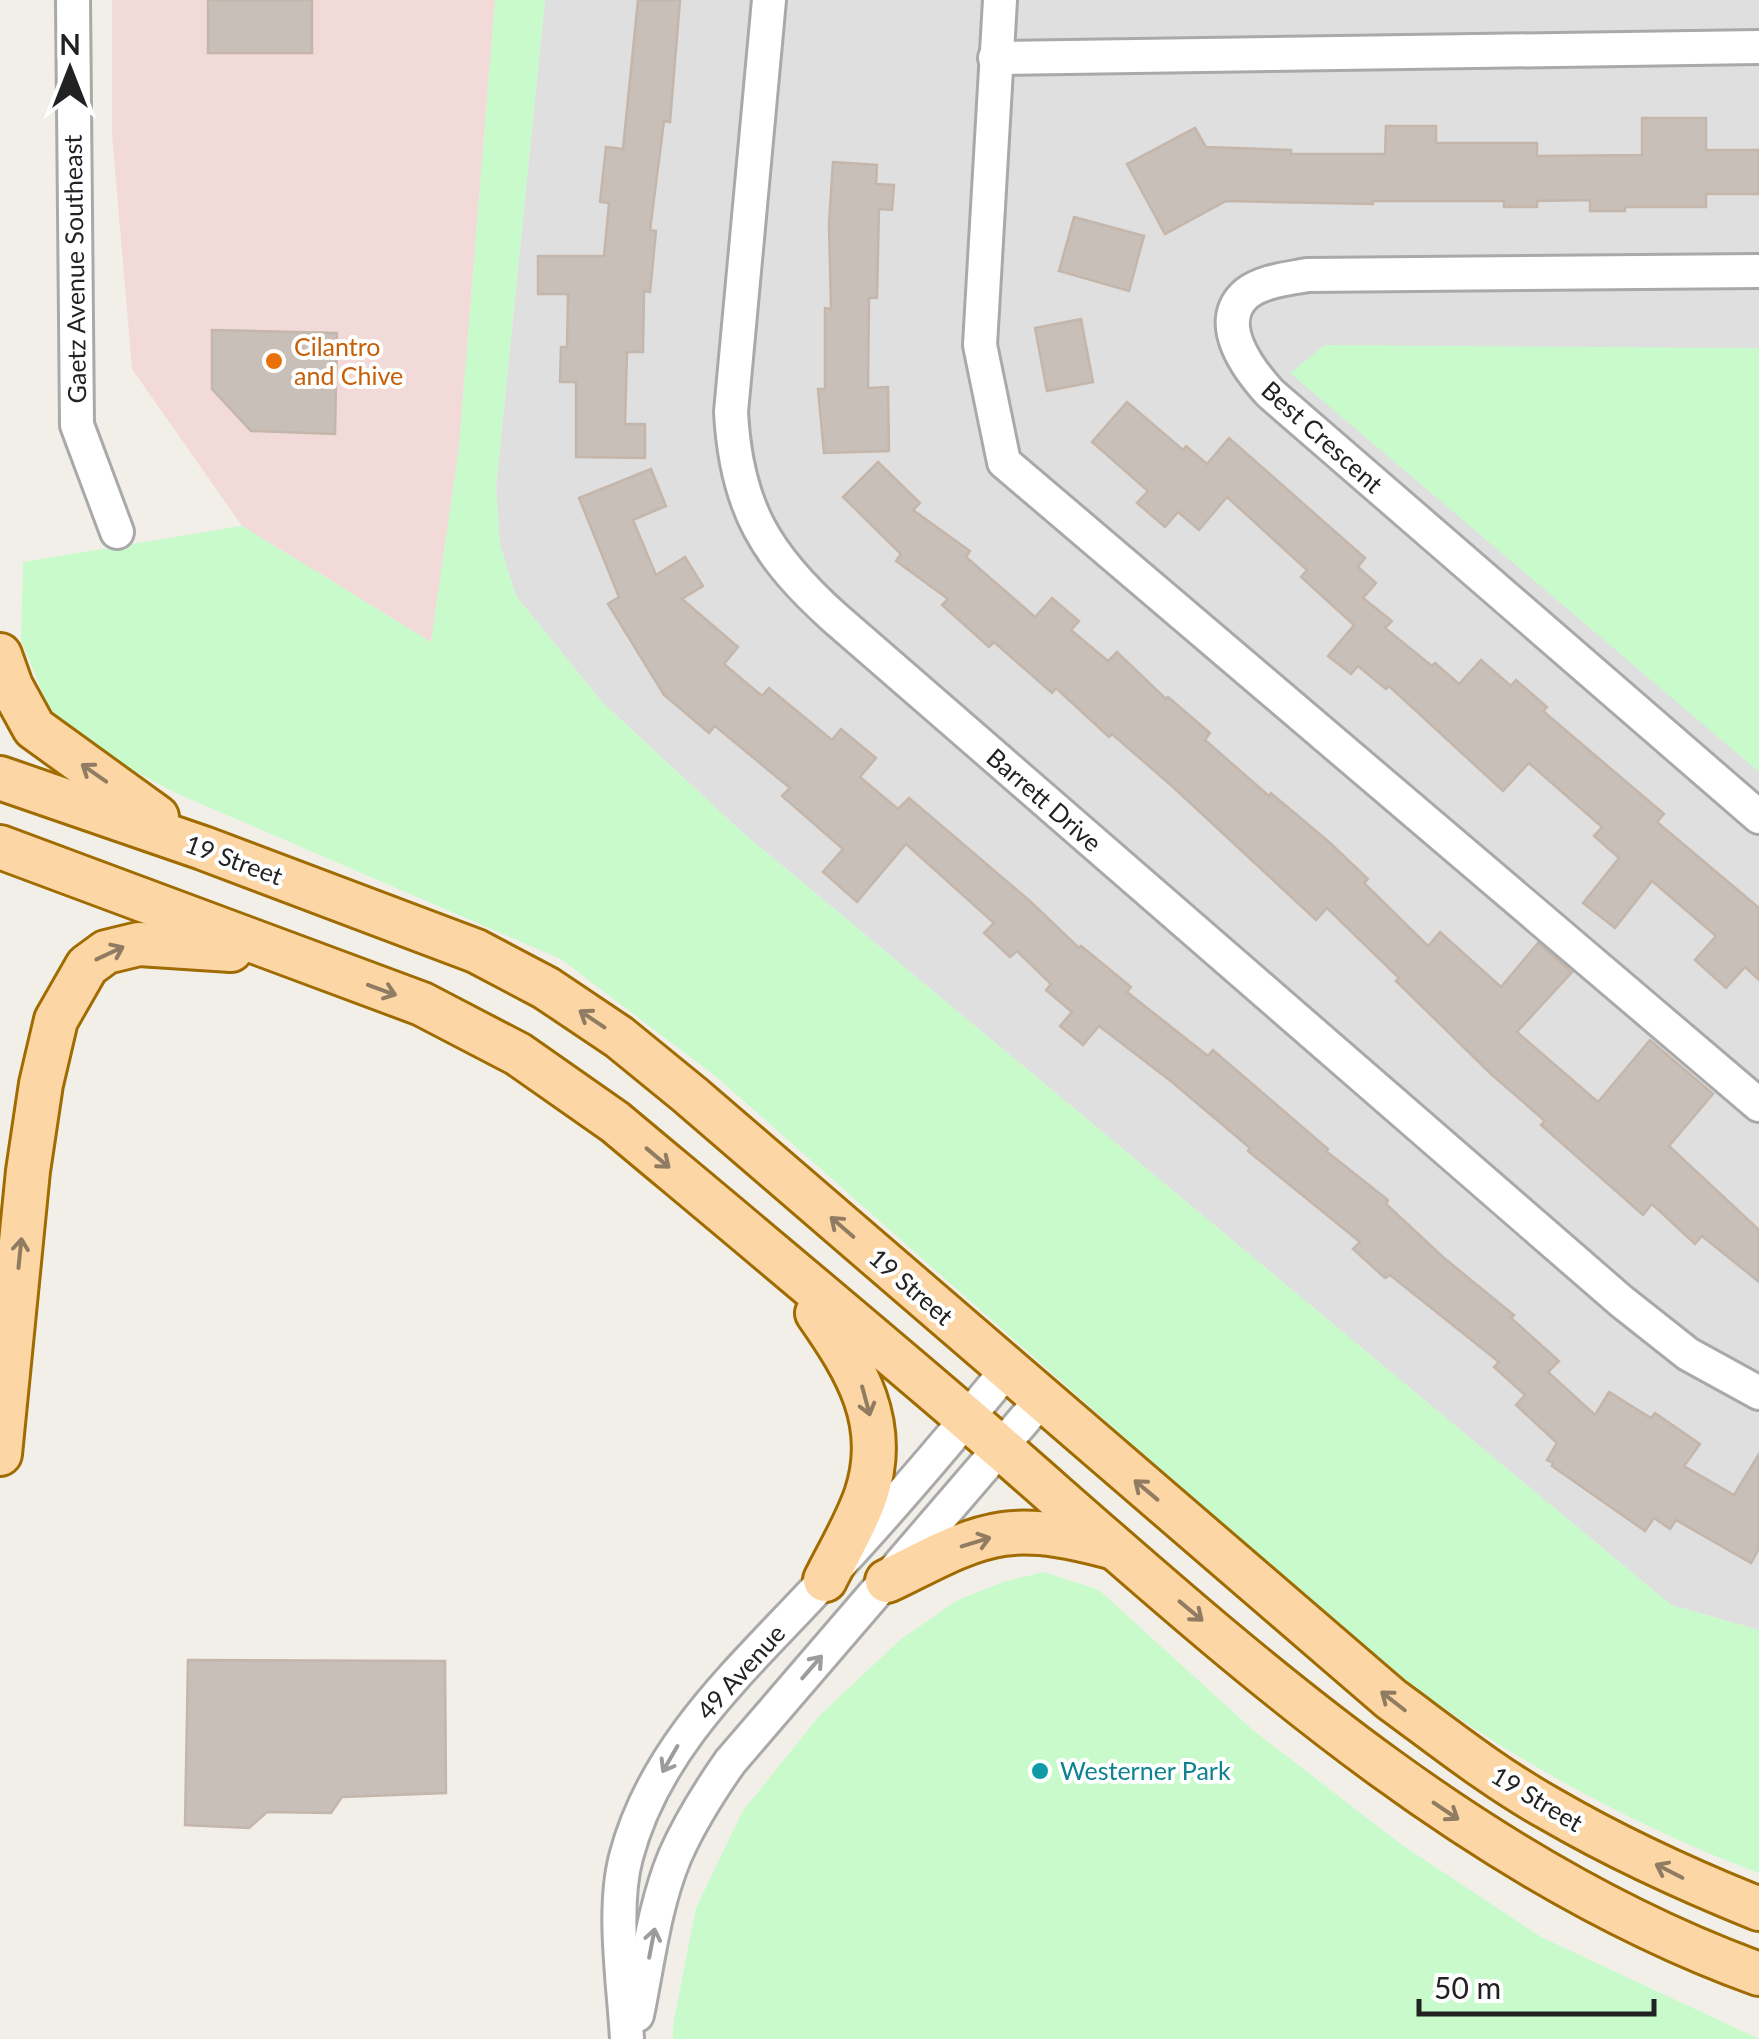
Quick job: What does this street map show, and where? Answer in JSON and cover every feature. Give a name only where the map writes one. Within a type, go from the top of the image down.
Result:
[{"type":"main road","points":[[0,654],[11,686],[34,728],[203,848]]},
{"type":"main road","name":"19 Street","points":[[0,778],[436,934],[546,988],[619,1038],[690,1096],[1391,1700],[1549,1809],[1688,1881],[1759,1909]]},
{"type":"main road","points":[[0,847],[422,1004],[518,1054],[615,1122],[1265,1674],[1399,1779],[1509,1853],[1618,1914],[1759,1974]]},
{"type":"main road","points":[[0,1454],[28,1171],[44,1068],[56,1020],[70,990],[86,966],[106,952],[139,944],[291,956]]},
{"type":"main road","points":[[779,1260],[851,1362],[870,1407],[872,1459],[866,1496],[826,1580]]},
{"type":"main road","points":[[887,1581],[962,1546],[1004,1534],[1051,1535],[1116,1548]]},
{"type":"street","name":"Gaetz Avenue Southeast","points":[[73,0],[77,425],[117,532]]},
{"type":"street","name":"Barrett Drive","points":[[769,0],[732,412],[733,450],[742,490],[772,551],[791,576],[835,618],[1622,1301],[1688,1354],[1759,1393]]},
{"type":"street","points":[[1000,0],[980,345],[1004,462],[1759,1105]]},
{"type":"street","points":[[996,58],[1759,48]]},
{"type":"street","name":"Best Crescent","points":[[1759,271],[1307,275],[1276,281],[1247,293],[1235,308],[1234,324],[1240,354],[1270,393],[1759,817]]},
{"type":"street","name":"49 Avenue","points":[[630,2039],[621,1918],[625,1859],[653,1788],[681,1738],[826,1580],[1007,1370]]},
{"type":"street","name":"49 Avenue","points":[[630,2039],[659,1906],[674,1858],[698,1808],[730,1762],[1042,1400]]},
{"type":"shaded area","points":[[112,0],[495,0],[459,447],[431,642],[242,526],[132,369],[112,134]]},
{"type":"shaded area","points":[[545,0],[1759,0],[1759,1630],[1671,1605],[743,833],[602,702],[516,596],[500,545],[496,487]]},
{"type":"green space","points":[[495,0],[545,0],[496,487],[500,545],[516,596],[602,702],[743,833],[1671,1605],[1759,1630],[1759,1873],[1658,1830],[1559,1780],[1465,1722],[1375,1659],[719,1079],[561,959],[178,794],[58,731],[21,640],[23,562],[242,526],[431,642],[459,447]]},
{"type":"green space","points":[[1325,345],[1759,348],[1759,772],[1290,373]]},
{"type":"green space","name":"Westerner Park","points":[[1044,1572],[1099,1590],[1254,1731],[1402,1845],[1541,1937],[1759,2039],[673,2039],[696,1908],[742,1812],[820,1715],[900,1640],[956,1601],[1003,1582]]},
{"type":"building","points":[[208,0],[312,0],[312,53],[208,53]]},
{"type":"building","points":[[638,0],[680,0],[670,122],[664,121],[650,230],[656,231],[650,292],[644,291],[643,352],[627,352],[625,424],[645,424],[645,458],[576,457],[576,382],[560,382],[561,347],[567,347],[568,294],[538,294],[538,256],[604,256],[609,203],[600,202],[606,147],[623,149]]},
{"type":"building","points":[[1642,118],[1706,118],[1706,150],[1759,150],[1759,194],[1706,194],[1706,207],[1625,207],[1625,211],[1590,211],[1590,200],[1537,201],[1537,207],[1504,207],[1504,201],[1226,201],[1165,234],[1127,164],[1195,128],[1206,147],[1291,150],[1291,154],[1385,154],[1386,126],[1436,126],[1436,143],[1537,143],[1537,156],[1642,155]]},
{"type":"building","points":[[833,162],[877,165],[876,184],[894,185],[892,210],[879,209],[877,298],[869,298],[868,388],[888,387],[889,451],[824,453],[818,389],[825,389],[825,308],[831,309],[829,224]]},
{"type":"building","points":[[1074,217],[1144,236],[1129,291],[1059,271]]},
{"type":"building","points":[[1081,319],[1093,382],[1047,391],[1035,328]]},
{"type":"building","name":"Cilantro and Chive","points":[[212,330],[337,333],[335,434],[251,431],[212,389]]},
{"type":"building","points":[[1127,402],[1183,450],[1186,446],[1207,464],[1229,438],[1365,558],[1358,567],[1376,583],[1363,598],[1392,621],[1385,628],[1459,684],[1481,660],[1511,686],[1516,680],[1547,707],[1543,711],[1664,814],[1657,822],[1759,908],[1759,980],[1745,967],[1726,988],[1695,960],[1716,936],[1652,881],[1615,928],[1583,903],[1619,858],[1594,836],[1602,827],[1529,763],[1503,791],[1389,686],[1386,689],[1358,666],[1351,674],[1328,656],[1354,625],[1301,577],[1307,570],[1227,497],[1199,530],[1178,512],[1165,527],[1137,503],[1148,491],[1092,442]]},
{"type":"building","points":[[878,462],[920,503],[913,510],[970,551],[966,557],[1035,617],[1052,598],[1079,621],[1071,630],[1108,661],[1117,652],[1166,699],[1210,733],[1205,740],[1329,842],[1428,946],[1440,932],[1501,987],[1538,943],[1572,972],[1517,1032],[1598,1102],[1650,1040],[1713,1094],[1669,1146],[1759,1230],[1759,1282],[1702,1236],[1695,1244],[1652,1204],[1643,1215],[1541,1125],[1545,1121],[1491,1074],[1327,908],[1316,920],[1112,734],[1109,737],[1056,688],[1052,693],[994,642],[989,647],[942,605],[948,599],[896,561],[901,554],[843,497]]},
{"type":"building","points":[[651,469],[666,506],[633,520],[656,575],[685,557],[703,586],[682,599],[738,647],[724,664],[762,696],[769,688],[832,740],[841,729],[876,758],[860,777],[898,809],[909,798],[1079,948],[1131,987],[1127,992],[1208,1056],[1213,1050],[1326,1151],[1388,1200],[1386,1204],[1514,1315],[1511,1318],[1559,1361],[1548,1372],[1595,1415],[1609,1392],[1651,1418],[1655,1413],[1700,1444],[1684,1466],[1734,1495],[1759,1454],[1759,1549],[1751,1563],[1676,1520],[1670,1529],[1654,1518],[1645,1531],[1552,1466],[1547,1460],[1557,1443],[1516,1405],[1525,1395],[1494,1367],[1499,1362],[1390,1275],[1385,1278],[1353,1249],[1360,1242],[1248,1151],[1250,1148],[1172,1082],[1099,1026],[1083,1045],[1060,1026],[1072,1012],[1046,990],[1051,984],[1017,951],[1010,957],[984,933],[994,923],[906,844],[857,902],[823,872],[843,849],[782,796],[790,788],[715,726],[709,733],[664,695],[608,604],[619,597],[579,498]]},
{"type":"building","points":[[188,1660],[445,1661],[446,1793],[342,1797],[331,1813],[267,1812],[249,1828],[185,1825]]},
{"type":"place","name":"Cilantro and Chive","points":[[274,361]]},
{"type":"place","name":"Westerner Park","points":[[1040,1771]]}]
